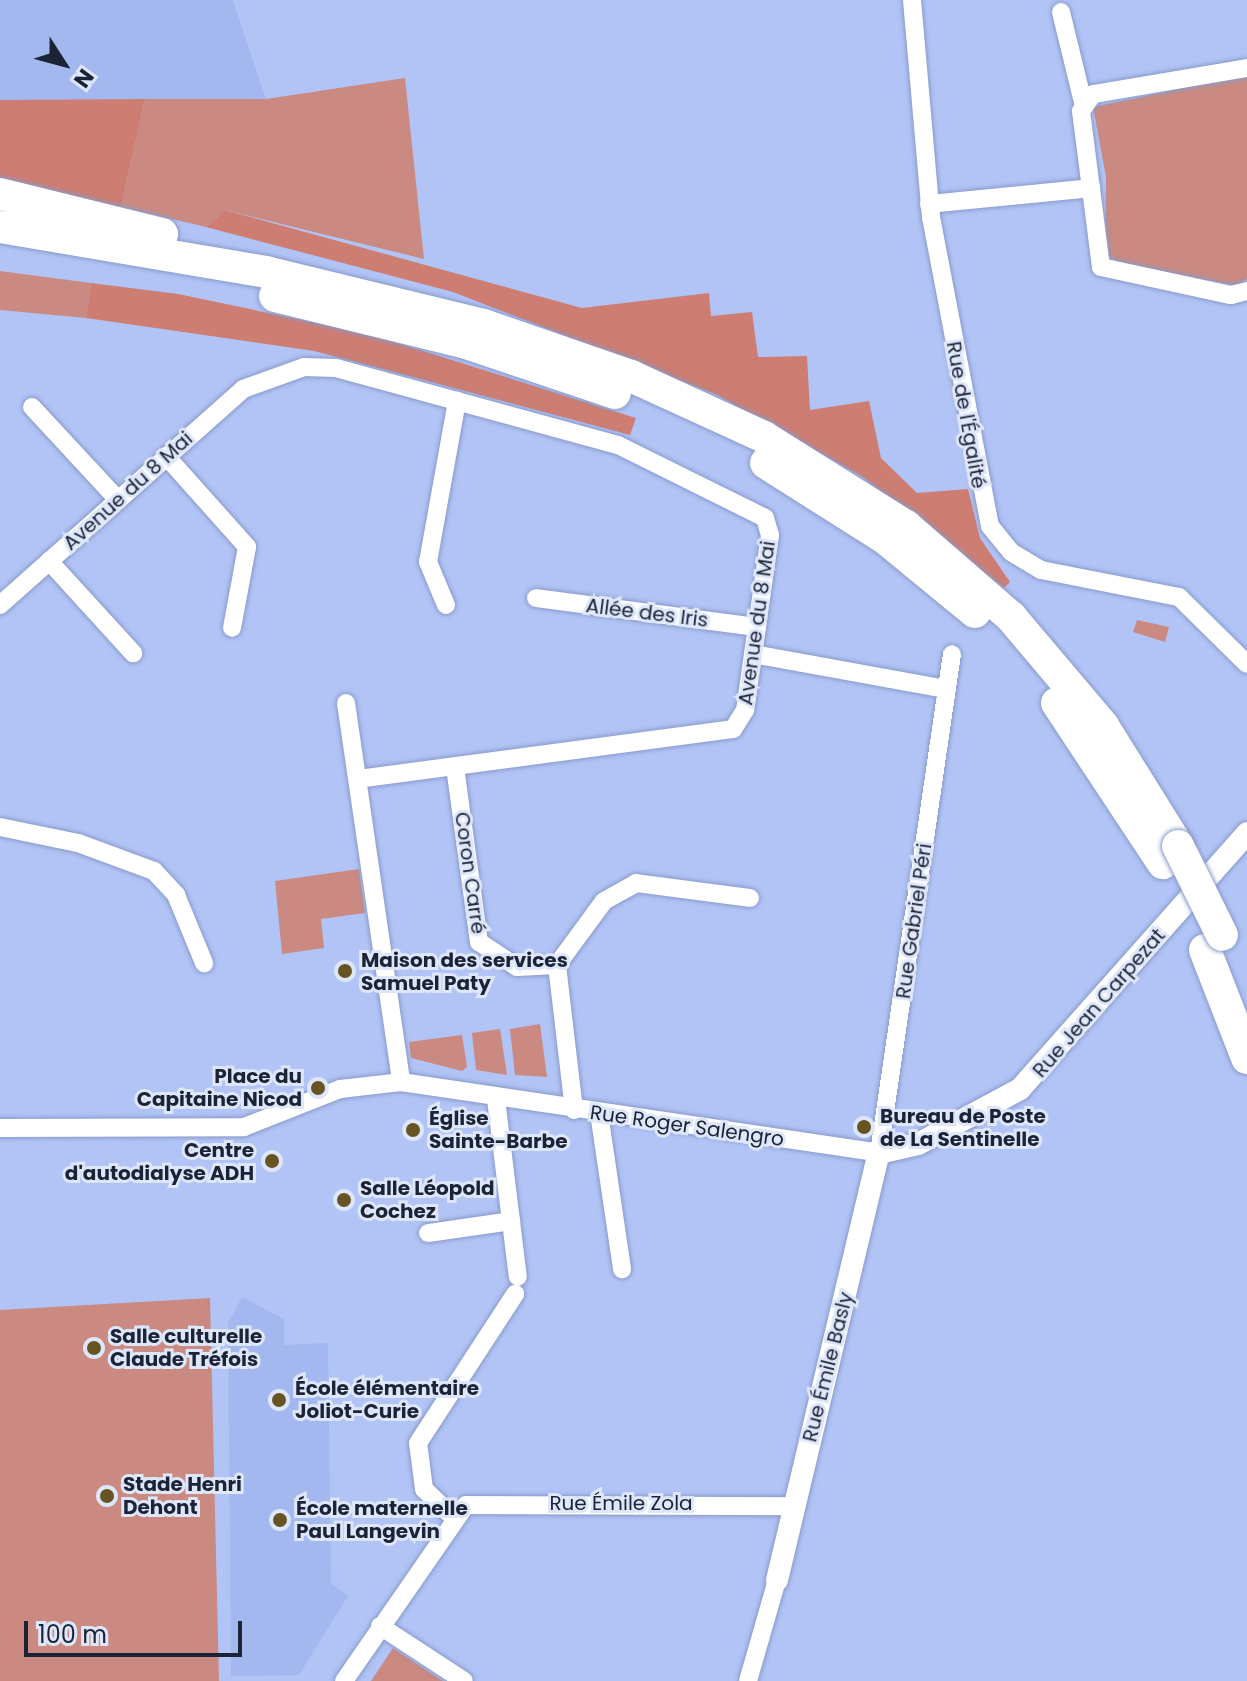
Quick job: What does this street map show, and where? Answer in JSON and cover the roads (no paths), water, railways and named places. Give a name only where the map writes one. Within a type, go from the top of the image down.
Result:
[{"type":"highway","points":[[0,194],[295,266],[348,290]]},
{"type":"highway","points":[[0,227],[348,290],[499,329],[620,371],[746,427],[850,486],[940,553],[1030,638],[1103,726],[1213,942],[1247,995]]},
{"type":"highway","points":[[0,249],[266,294],[466,343],[632,400],[761,460],[886,539],[994,631],[1078,730],[1171,855]]},
{"type":"highway","points":[[1213,942],[1247,1058]]},
{"type":"street","name":"Rue de l'Égalité","points":[[912,0],[929,204],[982,505],[995,534],[1041,570],[1179,597],[1247,664]]},
{"type":"street","points":[[1061,12],[1083,102],[1095,258],[1105,270],[1231,295],[1247,291]]},
{"type":"street","points":[[1083,102],[1093,94],[1247,68]]},
{"type":"street","points":[[929,204],[1091,188]]},
{"type":"street","name":"Avenue du 8 Mai","points":[[0,605],[243,389],[292,369],[336,368],[618,445],[752,506],[770,535],[745,710],[733,729],[358,779]]},
{"type":"street","points":[[446,605],[428,562],[457,401]]},
{"type":"street","points":[[32,407],[118,500]]},
{"type":"street","points":[[166,456],[247,547],[232,628]]},
{"type":"street","points":[[49,561],[133,653]]},
{"type":"street","name":"Allée des Iris","points":[[536,598],[757,627]]},
{"type":"street","points":[[753,654],[946,689]]},
{"type":"street","name":"Rue Gabriel Péri","points":[[879,1153],[952,654]]},
{"type":"street","points":[[346,703],[401,1082]]},
{"type":"street","name":"Coron Carré","points":[[455,767],[479,942],[517,967],[557,965]]},
{"type":"street","points":[[0,827],[91,847],[154,871],[176,895],[204,963]]},
{"type":"street","name":"Rue Jean Carpezat","points":[[879,1153],[911,1147],[1020,1089],[1247,833]]},
{"type":"street","points":[[574,1110],[557,965],[604,901],[630,884],[750,898]]},
{"type":"street","name":"Rue Roger Salengro","points":[[0,1128],[244,1127],[340,1089],[401,1082],[496,1099],[879,1153]]},
{"type":"street","points":[[344,1681],[453,1517],[424,1489],[418,1443],[516,1286],[496,1099]]},
{"type":"street","points":[[599,1113],[622,1269]]},
{"type":"street","name":"Rue Émile Basly","points":[[777,1580],[879,1153]]},
{"type":"street","points":[[428,1233],[511,1221]]},
{"type":"street","name":"Rue Émile Zola","points":[[453,1517],[478,1503],[795,1506]]},
{"type":"street","points":[[748,1681],[777,1580]]},
{"type":"street","points":[[380,1626],[464,1681]]},
{"type":"place","name":"Maison des services Samuel Paty","points":[[345,971]]},
{"type":"place","name":"Place du Capitaine Nicod","points":[[318,1088]]},
{"type":"place","name":"Bureau de Poste de La Sentinelle","points":[[864,1127]]},
{"type":"place","name":"Église Sainte-Barbe","points":[[413,1130]]},
{"type":"place","name":"Centre d'autodialyse ADH","points":[[272,1161]]},
{"type":"place","name":"Salle Léopold Cochez","points":[[344,1200]]},
{"type":"place","name":"Salle culturelle Claude Tréfois","points":[[94,1348]]},
{"type":"place","name":"École élémentaire Joliot-Curie","points":[[279,1400]]},
{"type":"place","name":"Stade Henri Dehont","points":[[107,1496]]},
{"type":"place","name":"École maternelle Paul Langevin","points":[[280,1520]]}]
